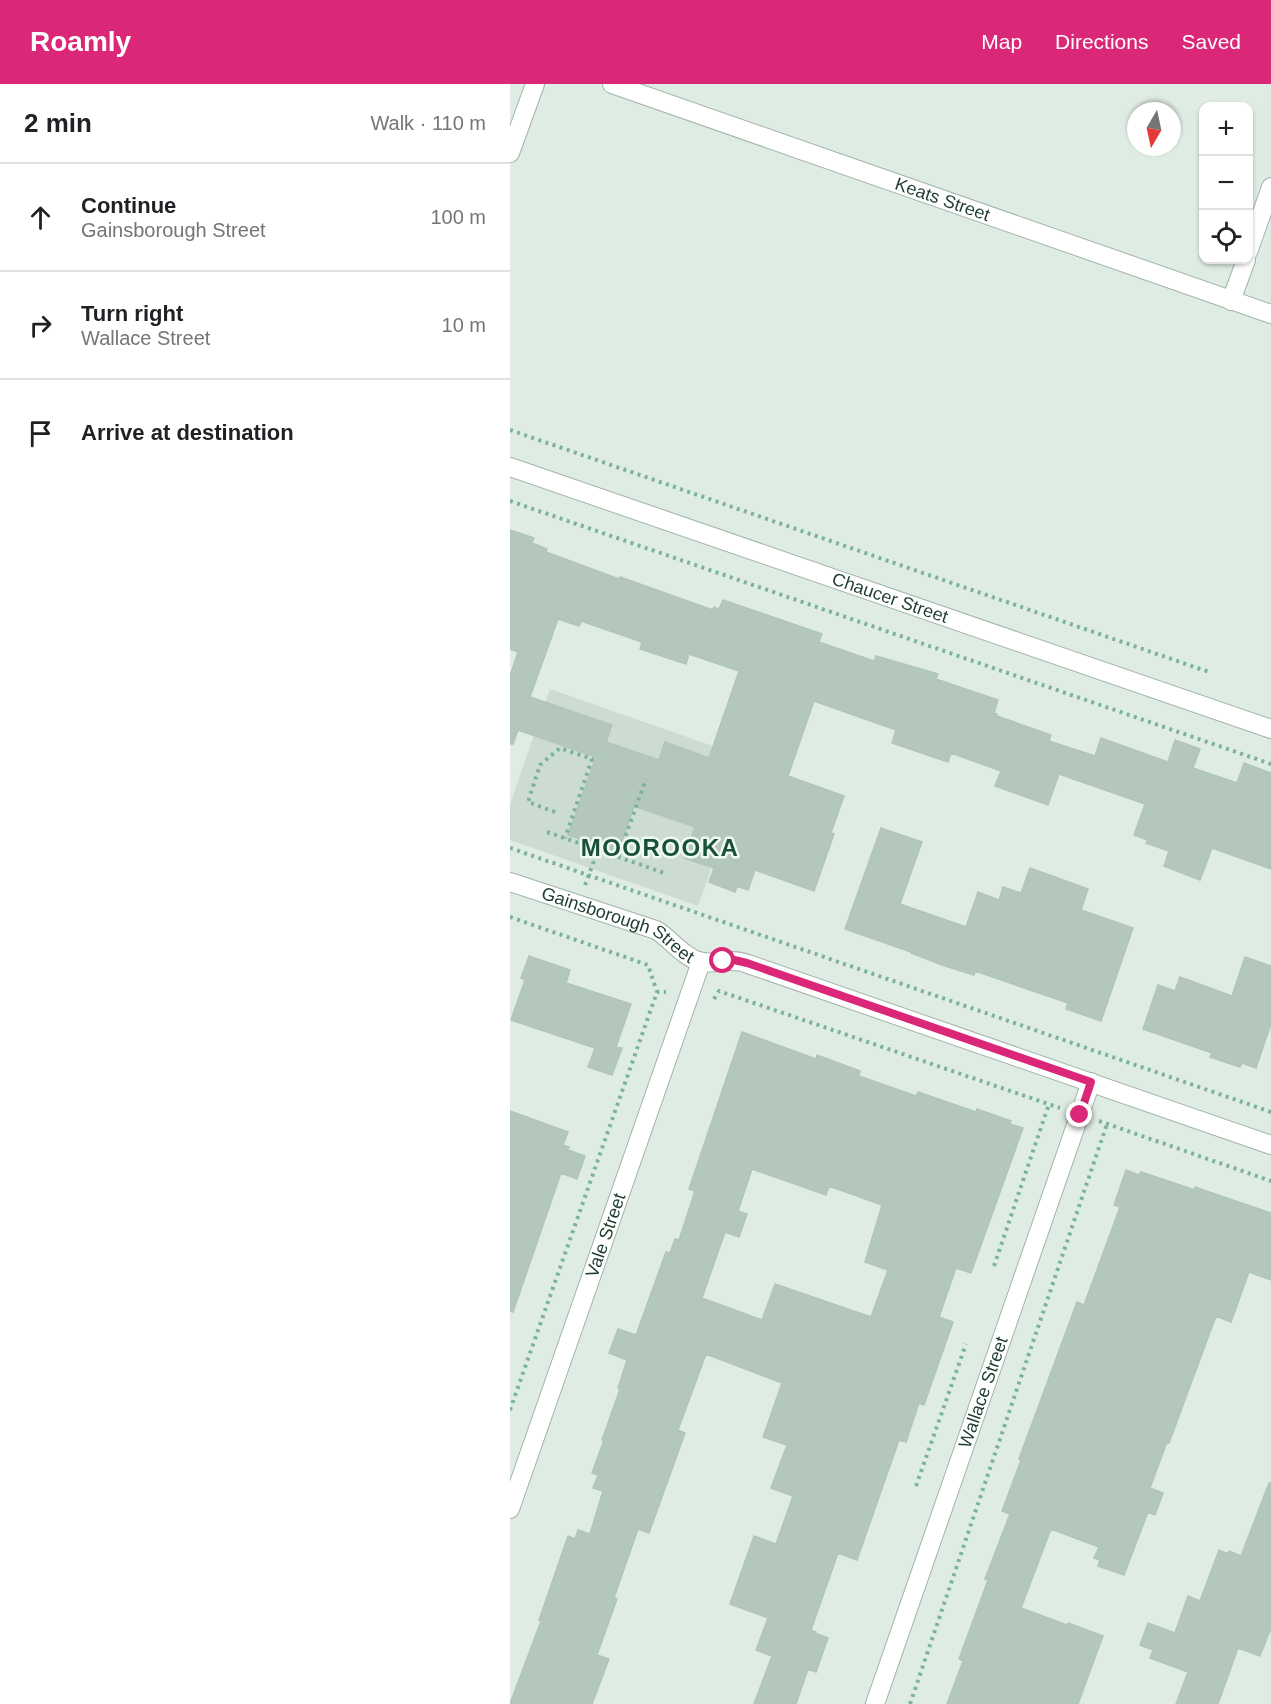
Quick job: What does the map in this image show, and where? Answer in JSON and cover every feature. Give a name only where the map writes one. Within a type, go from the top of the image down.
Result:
[{"type":"street","points":[[510,153],[535,84]]},
{"type":"street","name":"Keats Street","points":[[612,84],[1271,314]]},
{"type":"street","points":[[1253,238],[1271,187]]},
{"type":"street","points":[[1231,301],[1245,264]]},
{"type":"street","name":"Chaucer Street","points":[[510,467],[1271,729]]},
{"type":"street","name":"Gainsborough Street","points":[[510,882],[656,930],[686,954],[701,962],[734,960],[747,963],[1271,1145]]},
{"type":"street","name":"Vale Street","points":[[510,1509],[701,962]]},
{"type":"street","name":"Wallace Street","points":[[875,1704],[1091,1082]]},
{"type":"path","points":[[510,430],[1209,672]]},
{"type":"path","points":[[510,501],[1271,764]]},
{"type":"path","points":[[555,812],[528,802],[540,765],[560,748],[592,759],[565,838]]},
{"type":"path","points":[[618,857],[646,779]]},
{"type":"path","points":[[547,832],[667,874]]},
{"type":"path","points":[[510,848],[1271,1112]]},
{"type":"path","points":[[585,886],[598,850]]},
{"type":"path","points":[[510,917],[648,965],[657,992],[510,1410]]},
{"type":"path","points":[[710,1004],[719,991],[1065,1110]]},
{"type":"path","points":[[657,992],[671,992]]},
{"type":"path","points":[[994,1266],[1049,1104]]},
{"type":"path","points":[[1094,1120],[1271,1181]]},
{"type":"path","points":[[910,1704],[1107,1124]]},
{"type":"path","points":[[916,1486],[966,1344]]},
{"type":"shaded area","points":[[550,689],[750,759],[698,906],[510,840],[510,804]]},
{"type":"building","points":[[510,530],[534,538],[532,543],[547,549],[546,552],[619,579],[620,577],[713,610],[714,607],[719,609],[723,600],[822,634],[819,642],[874,661],[876,656],[938,674],[936,679],[998,700],[994,713],[997,716],[1051,735],[1049,741],[1095,756],[1101,738],[1168,762],[1175,740],[1200,749],[1193,768],[1237,783],[1244,763],[1271,773],[1271,869],[1212,848],[1200,880],[1164,866],[1169,851],[1146,843],[1148,840],[1134,835],[1145,804],[1059,774],[1048,805],[995,786],[1001,771],[951,753],[948,762],[892,743],[896,730],[814,701],[788,776],[844,796],[831,833],[834,834],[814,891],[755,870],[748,890],[737,886],[735,892],[709,882],[714,868],[684,858],[695,827],[634,806],[621,844],[615,841],[612,850],[568,835],[596,757],[518,730],[513,744],[510,744],[510,676],[518,652],[510,649]],"holes":[[[558,619],[579,626],[581,621],[642,642],[640,649],[686,664],[689,654],[739,671],[709,758],[665,742],[659,760],[606,742],[612,725],[530,697]]]},
{"type":"building","points":[[881,828],[922,842],[900,904],[966,927],[978,892],[999,900],[1003,887],[1021,893],[1030,868],[1088,889],[1081,910],[1133,928],[1101,1021],[1066,1009],[1068,1003],[975,971],[974,975],[942,965],[845,929]]},
{"type":"building","points":[[529,956],[570,970],[566,983],[631,1004],[616,1047],[622,1048],[612,1075],[588,1067],[595,1048],[511,1020],[525,980],[521,978]]},
{"type":"building","points":[[1245,957],[1271,966],[1271,1024],[1256,1068],[1242,1063],[1240,1067],[1210,1057],[1212,1053],[1143,1029],[1158,985],[1175,991],[1180,977],[1232,996]]},
{"type":"building","points":[[742,1032],[816,1059],[817,1055],[860,1071],[859,1076],[916,1096],[918,1092],[976,1112],[977,1109],[1011,1121],[1010,1124],[1023,1128],[971,1273],[956,1268],[939,1317],[953,1322],[924,1405],[919,1403],[906,1442],[899,1440],[857,1560],[838,1553],[811,1630],[828,1638],[816,1672],[808,1669],[796,1704],[754,1704],[772,1656],[756,1650],[768,1618],[730,1604],[754,1536],[776,1544],[793,1496],[771,1488],[787,1445],[763,1437],[782,1383],[706,1354],[678,1430],[685,1433],[649,1533],[638,1529],[614,1598],[617,1599],[597,1655],[609,1659],[592,1704],[510,1704],[541,1621],[539,1620],[568,1536],[575,1539],[578,1530],[590,1534],[603,1491],[593,1488],[598,1475],[592,1473],[620,1389],[618,1388],[627,1360],[609,1353],[618,1329],[636,1335],[666,1252],[670,1253],[675,1239],[679,1240],[695,1191],[689,1189]],"holes":[[[752,1169],[826,1195],[829,1186],[882,1205],[865,1262],[888,1270],[871,1317],[775,1284],[762,1320],[702,1298],[725,1232],[739,1237],[747,1214],[738,1211]]]},
{"type":"building","points":[[510,1111],[568,1132],[563,1145],[569,1147],[568,1150],[585,1156],[577,1179],[561,1173],[513,1312],[510,1311]]},
{"type":"building","points":[[1126,1170],[1139,1175],[1141,1172],[1195,1190],[1195,1187],[1271,1213],[1271,1280],[1249,1272],[1231,1322],[1216,1316],[1150,1488],[1163,1493],[1155,1515],[1148,1512],[1124,1575],[1098,1566],[1100,1560],[1094,1558],[1099,1547],[1051,1529],[1021,1608],[1103,1636],[1078,1704],[947,1704],[963,1661],[959,1659],[988,1580],[985,1579],[1010,1514],[1002,1511],[1021,1460],[1019,1459],[1077,1302],[1084,1305],[1120,1207],[1114,1205]]},
{"type":"building","points":[[1269,1483],[1271,1483],[1271,1628],[1260,1656],[1238,1648],[1218,1704],[1176,1704],[1188,1672],[1150,1658],[1153,1650],[1140,1645],[1148,1623],[1175,1633],[1188,1596],[1200,1601],[1219,1550],[1241,1556]]},
{"type":"district","name":"MOOROOKA","points":[[660,848]]},
{"type":"route","points":[[723,961],[734,960],[747,963],[1091,1082],[1080,1115]]}]
